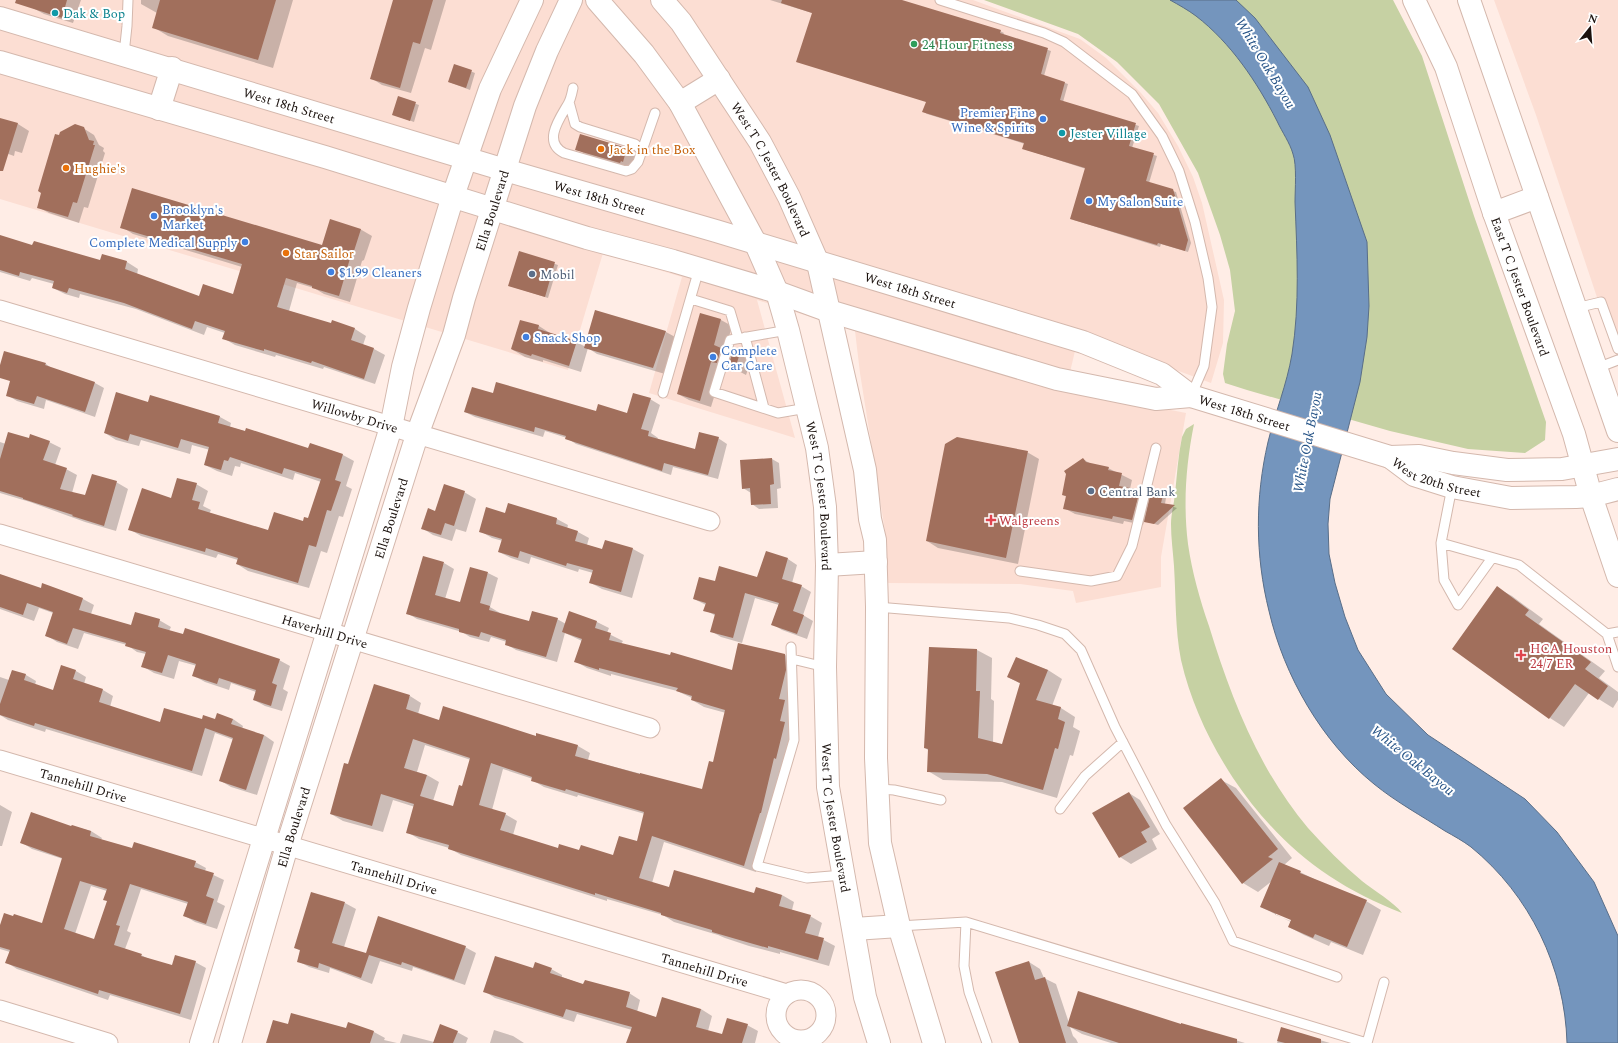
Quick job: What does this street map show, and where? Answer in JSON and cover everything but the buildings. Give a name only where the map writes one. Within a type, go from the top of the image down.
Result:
[{"type":"main road","name":"Ella Boulevard","points":[[201,1043],[391,427],[403,367],[419,308],[454,196],[490,89],[532,0]]},
{"type":"main road","name":"Ella Boulevard","points":[[230,1043],[288,846],[353,639],[418,435],[454,335],[464,298],[525,106],[547,51],[571,0]]},
{"type":"main road","name":"West T C Jester Boulevard","points":[[597,0],[644,54],[680,103],[756,244],[777,292],[788,330],[817,448],[824,500],[827,565],[825,667],[828,787],[865,997],[880,1043]]},
{"type":"main road","name":"West T C Jester Boulevard","points":[[662,0],[681,22],[760,142],[789,197],[818,263],[865,470],[870,519],[876,540],[876,758],[880,843],[899,926],[934,1043]]},
{"type":"main road","name":"East T C Jester Boulevard","points":[[1414,0],[1446,66],[1494,213],[1574,434],[1591,496],[1618,576]]},
{"type":"main road","points":[[1468,0],[1597,368],[1614,408],[1618,431]]},
{"type":"main road","name":"West 18th Street","points":[[0,18],[172,68],[505,170],[1083,342],[1162,374],[1191,396],[1385,456]]},
{"type":"main road","name":"West 18th Street","points":[[0,62],[454,196],[587,238],[777,292],[829,310],[1057,379],[1156,399],[1191,396]]},
{"type":"main road","points":[[159,109],[172,68]]},
{"type":"main road","points":[[680,103],[719,79]]},
{"type":"main road","points":[[1494,213],[1538,197]]},
{"type":"main road","name":"West 20th Street","points":[[1385,456],[1420,456],[1453,463],[1507,470],[1551,470],[1618,460]]},
{"type":"main road","name":"West 20th Street","points":[[1385,456],[1414,475],[1452,487],[1511,498],[1566,498],[1591,496],[1618,489]]},
{"type":"main road","points":[[827,565],[876,562]]},
{"type":"main road","points":[[854,929],[899,926]]},
{"type":"street","name":"Willowby Drive","points":[[0,310],[710,521]]},
{"type":"street","name":"Haverhill Drive","points":[[0,534],[650,728]]},
{"type":"street","name":"Tannehill Drive","points":[[0,760],[787,994]]},
{"type":"street","points":[[0,1010],[108,1043]]},
{"type":"lane","points":[[124,54],[128,0]]},
{"type":"lane","points":[[940,0],[1044,33],[1064,42],[1132,94],[1162,136],[1179,171],[1195,222],[1208,278],[1212,307],[1204,366],[1191,396]]},
{"type":"lane","points":[[573,88],[569,102],[558,119],[553,139],[555,147],[559,150],[626,171],[632,169],[638,162],[655,113]]},
{"type":"lane","points":[[569,102],[575,124],[580,127],[635,144],[641,150]]},
{"type":"lane","points":[[663,393],[700,269]]},
{"type":"lane","points":[[691,299],[730,311],[741,338],[764,408]]},
{"type":"lane","points":[[1576,308],[1601,302],[1618,349]]},
{"type":"lane","points":[[788,330],[730,340],[714,392],[778,413],[807,408]]},
{"type":"lane","points":[[1597,368],[1618,360]]},
{"type":"lane","points":[[1020,571],[1091,581],[1117,576],[1132,546],[1156,448]]},
{"type":"lane","points":[[1452,487],[1441,544],[1444,580],[1458,605],[1492,558]]},
{"type":"lane","points":[[1441,544],[1519,565],[1607,634],[1618,668]]},
{"type":"lane","points":[[877,607],[1009,618],[1038,625],[1065,634],[1081,650],[1123,742],[1166,825],[1215,903],[1233,941],[1337,977]]},
{"type":"lane","points":[[1607,634],[1618,632]]},
{"type":"lane","points":[[791,647],[794,740],[757,866],[807,878],[844,875]]},
{"type":"lane","points":[[792,659],[825,667]]},
{"type":"lane","points":[[1060,809],[1085,776],[1123,742]]},
{"type":"lane","points":[[878,789],[941,800]]},
{"type":"lane","points":[[899,926],[966,922],[1367,1043],[1384,982]]},
{"type":"lane","points":[[966,922],[964,966],[969,992],[987,1043]]},
{"type":"shaded area","points":[[0,0],[973,0],[1080,39],[1106,58],[1141,93],[1158,113],[1178,146],[1193,177],[1202,203],[1224,300],[1223,343],[1211,383],[1079,334],[1066,389],[1186,413],[1161,557],[1161,587],[1076,603],[1073,591],[1020,584],[887,583],[885,531],[860,373],[855,331],[757,300],[795,438],[649,393],[682,277],[603,253],[568,370],[0,199]]},
{"type":"shaded area","points":[[1494,0],[1618,0],[1618,360],[1536,115]]},
{"type":"green space","points":[[984,0],[1393,0],[1422,56],[1474,216],[1546,422],[1545,440],[1525,453],[1468,449],[1390,431],[1225,383],[1223,374],[1227,344],[1235,311],[1230,270],[1220,235],[1198,173],[1159,104],[1117,62],[1078,34]]},
{"type":"green space","points":[[1194,424],[1186,484],[1186,529],[1188,544],[1202,606],[1227,680],[1248,732],[1275,782],[1308,828],[1348,869],[1402,913],[1376,902],[1328,875],[1287,842],[1268,823],[1233,778],[1216,750],[1202,721],[1185,676],[1179,648],[1171,529],[1171,516],[1182,437],[1186,429]]},
{"type":"water","name":"White Oak Bayou","points":[[1170,0],[1236,0],[1255,18],[1308,87],[1330,135],[1367,242],[1369,306],[1367,337],[1360,382],[1330,499],[1328,524],[1329,554],[1335,583],[1345,617],[1358,650],[1386,694],[1428,735],[1525,799],[1557,832],[1594,882],[1618,936],[1618,1043],[1567,1043],[1565,1015],[1559,987],[1551,961],[1527,910],[1511,887],[1492,866],[1471,847],[1391,797],[1355,767],[1322,728],[1295,683],[1284,660],[1264,590],[1258,526],[1261,484],[1268,442],[1290,365],[1295,335],[1297,278],[1294,159],[1292,150],[1261,92],[1232,51],[1209,27],[1193,14]]},
{"type":"place","name":"Dak & Bop","points":[[55,13]]},
{"type":"place","name":"24 Hour Fitness","points":[[914,44]]},
{"type":"place","name":"Premier Fine Wine & Spirits","points":[[1043,119]]},
{"type":"place","name":"Jester Village","points":[[1062,133]]},
{"type":"place","name":"Jack in the Box","points":[[601,149]]},
{"type":"place","name":"Hughie's","points":[[66,168]]},
{"type":"place","name":"My Salon Suite","points":[[1089,201]]},
{"type":"place","name":"Brooklyn's Market","points":[[154,216]]},
{"type":"place","name":"Complete Medical Supply","points":[[245,242]]},
{"type":"place","name":"Star Sailor","points":[[286,253]]},
{"type":"place","name":"$1.99 Cleaners","points":[[331,272]]},
{"type":"place","name":"Mobil","points":[[532,274]]},
{"type":"place","name":"Snack Shop","points":[[526,337]]},
{"type":"place","name":"Complete Car Care","points":[[713,357]]},
{"type":"place","name":"Central Bank","points":[[1091,491]]},
{"type":"place","name":"Walgreens","points":[[991,520]]},
{"type":"place","name":"HCA Houston 24/7 ER","points":[[1521,655]]}]
